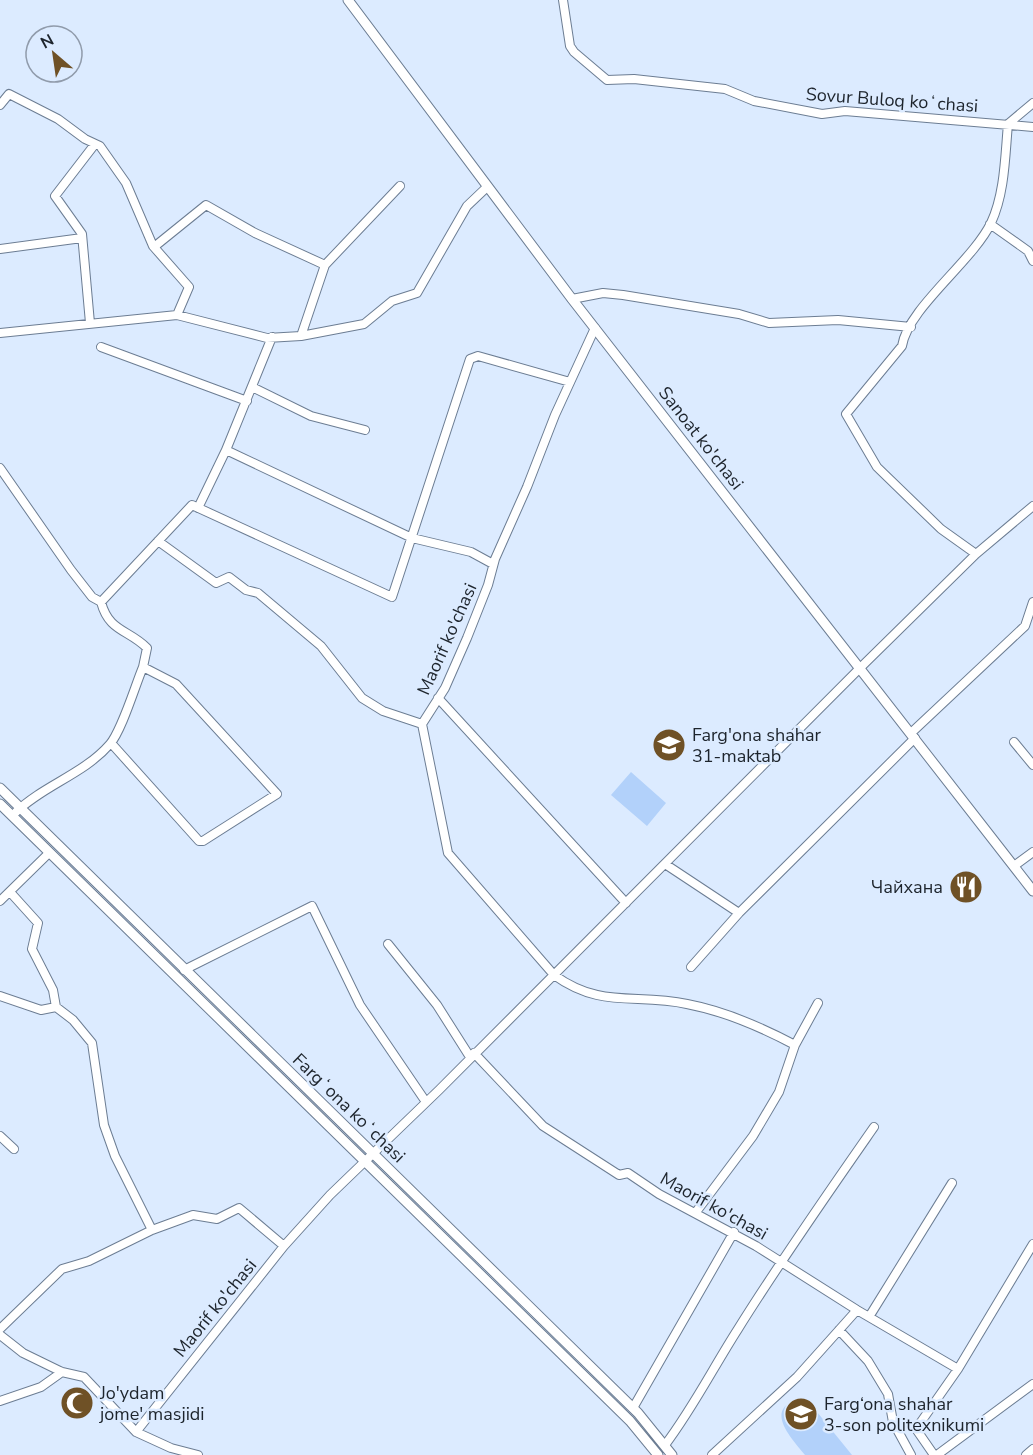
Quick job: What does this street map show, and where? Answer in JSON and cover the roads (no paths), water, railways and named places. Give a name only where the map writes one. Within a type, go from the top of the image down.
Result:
[{"type":"main road","name":"Sanoat ko'chasi","points":[[348,0],[572,299],[1033,891]]},
{"type":"main road","name":"Fargʻona koʻchasi","points":[[0,788],[633,1408],[672,1455]]},
{"type":"main road","name":"Fargʻona koʻchasi","points":[[0,804],[630,1421],[658,1455]]},
{"type":"street","name":"Sovur Buloq koʻchasi","points":[[563,0],[570,46],[574,52],[608,80],[634,79],[725,89],[754,101],[822,114],[845,111],[1033,127]]},
{"type":"street","points":[[0,105],[9,94],[100,146],[126,183],[140,220],[154,247],[189,287],[177,315]]},
{"type":"street","points":[[976,554],[941,529],[877,467],[846,414],[902,346],[911,327],[968,256],[990,224],[1001,191],[1008,124],[1033,103]]},
{"type":"street","points":[[90,323],[82,238],[55,195],[95,144]]},
{"type":"street","points":[[301,336],[325,265],[400,186]]},
{"type":"street","points":[[0,333],[177,315],[243,333],[272,338],[301,336],[364,324],[392,301],[417,293],[467,206],[487,187]]},
{"type":"street","points":[[154,247],[206,205],[255,233],[325,265]]},
{"type":"street","points":[[990,224],[1028,251],[1033,261]]},
{"type":"street","points":[[0,249],[82,238]]},
{"type":"street","points":[[572,299],[603,293],[739,315],[769,323],[838,320],[911,327]]},
{"type":"street","name":"Maorif ko'chasi","points":[[422,724],[438,698],[467,638],[488,585],[493,564],[595,328]]},
{"type":"street","points":[[198,508],[226,450],[272,338]]},
{"type":"street","points":[[101,347],[247,401]]},
{"type":"street","points":[[101,602],[192,505],[392,597],[412,538],[421,502],[470,359],[477,356],[570,382]]},
{"type":"street","points":[[252,387],[311,416],[365,430]]},
{"type":"street","points":[[226,450],[412,538],[471,552],[493,564]]},
{"type":"street","points":[[0,468],[71,570],[92,597],[101,602],[111,624],[147,648],[143,667],[111,743],[81,769],[43,789],[12,816]]},
{"type":"street","name":"Maorif ko'chasi","points":[[136,1432],[284,1246],[330,1195],[976,554],[1033,506]]},
{"type":"street","points":[[158,541],[216,583],[229,577],[246,590],[258,593],[321,646],[362,698],[383,711],[422,724],[448,853],[554,975],[578,990],[594,996],[673,1002],[704,1008],[773,1033],[795,1045]]},
{"type":"street","points":[[691,967],[739,913],[1025,626],[1033,602]]},
{"type":"street","points":[[111,743],[199,841],[203,841],[277,794],[176,684],[143,667]]},
{"type":"street","points":[[438,698],[626,903]]},
{"type":"street","points":[[1014,742],[1033,765]]},
{"type":"street","points":[[1014,866],[1033,852]]},
{"type":"street","points":[[0,901],[49,853]]},
{"type":"street","points":[[665,864],[739,913]]},
{"type":"street","points":[[10,892],[38,923],[32,949],[53,990],[56,1007],[73,1020],[92,1043],[104,1125],[115,1156],[153,1230]]},
{"type":"street","points":[[184,970],[312,906],[360,1005],[426,1102]]},
{"type":"street","points":[[388,944],[472,1055]]},
{"type":"street","points":[[0,996],[41,1010],[56,1007]]},
{"type":"street","points":[[696,1212],[753,1136],[779,1092],[795,1045],[818,1003]]},
{"type":"street","name":"Maorif ko'chasi","points":[[472,1055],[543,1126],[619,1175],[628,1173],[659,1194],[734,1232],[857,1310],[958,1369]]},
{"type":"street","points":[[665,1445],[688,1414],[737,1330],[782,1261],[874,1127]]},
{"type":"street","points":[[0,1136],[14,1149]]},
{"type":"street","points":[[869,1317],[952,1183]]},
{"type":"street","points":[[0,1329],[62,1269],[89,1261],[153,1230],[193,1215],[217,1219],[238,1208],[284,1246]]},
{"type":"street","points":[[633,1408],[734,1232]]},
{"type":"street","points":[[1033,1244],[958,1369],[916,1429],[935,1455],[1033,1384]]},
{"type":"street","points":[[712,1455],[797,1377],[857,1310]]},
{"type":"street","points":[[839,1330],[868,1361],[888,1394],[893,1422],[911,1455]]},
{"type":"street","points":[[0,1335],[23,1353],[62,1372],[84,1377],[136,1432],[171,1448],[198,1455]]},
{"type":"street","points":[[0,1401],[41,1388],[62,1372]]},
{"type":"street","points":[[1026,1455],[1033,1449]]},
{"type":"place","name":"Farg'ona shahar 31-maktab","points":[[669,745]]},
{"type":"place","name":"Чайхана","points":[[966,887]]},
{"type":"place","name":"Jo'ydam jome' masjidi","points":[[77,1403]]},
{"type":"place","name":"Farg‘ona shahar 3-son politexnikumi","points":[[801,1414]]}]
